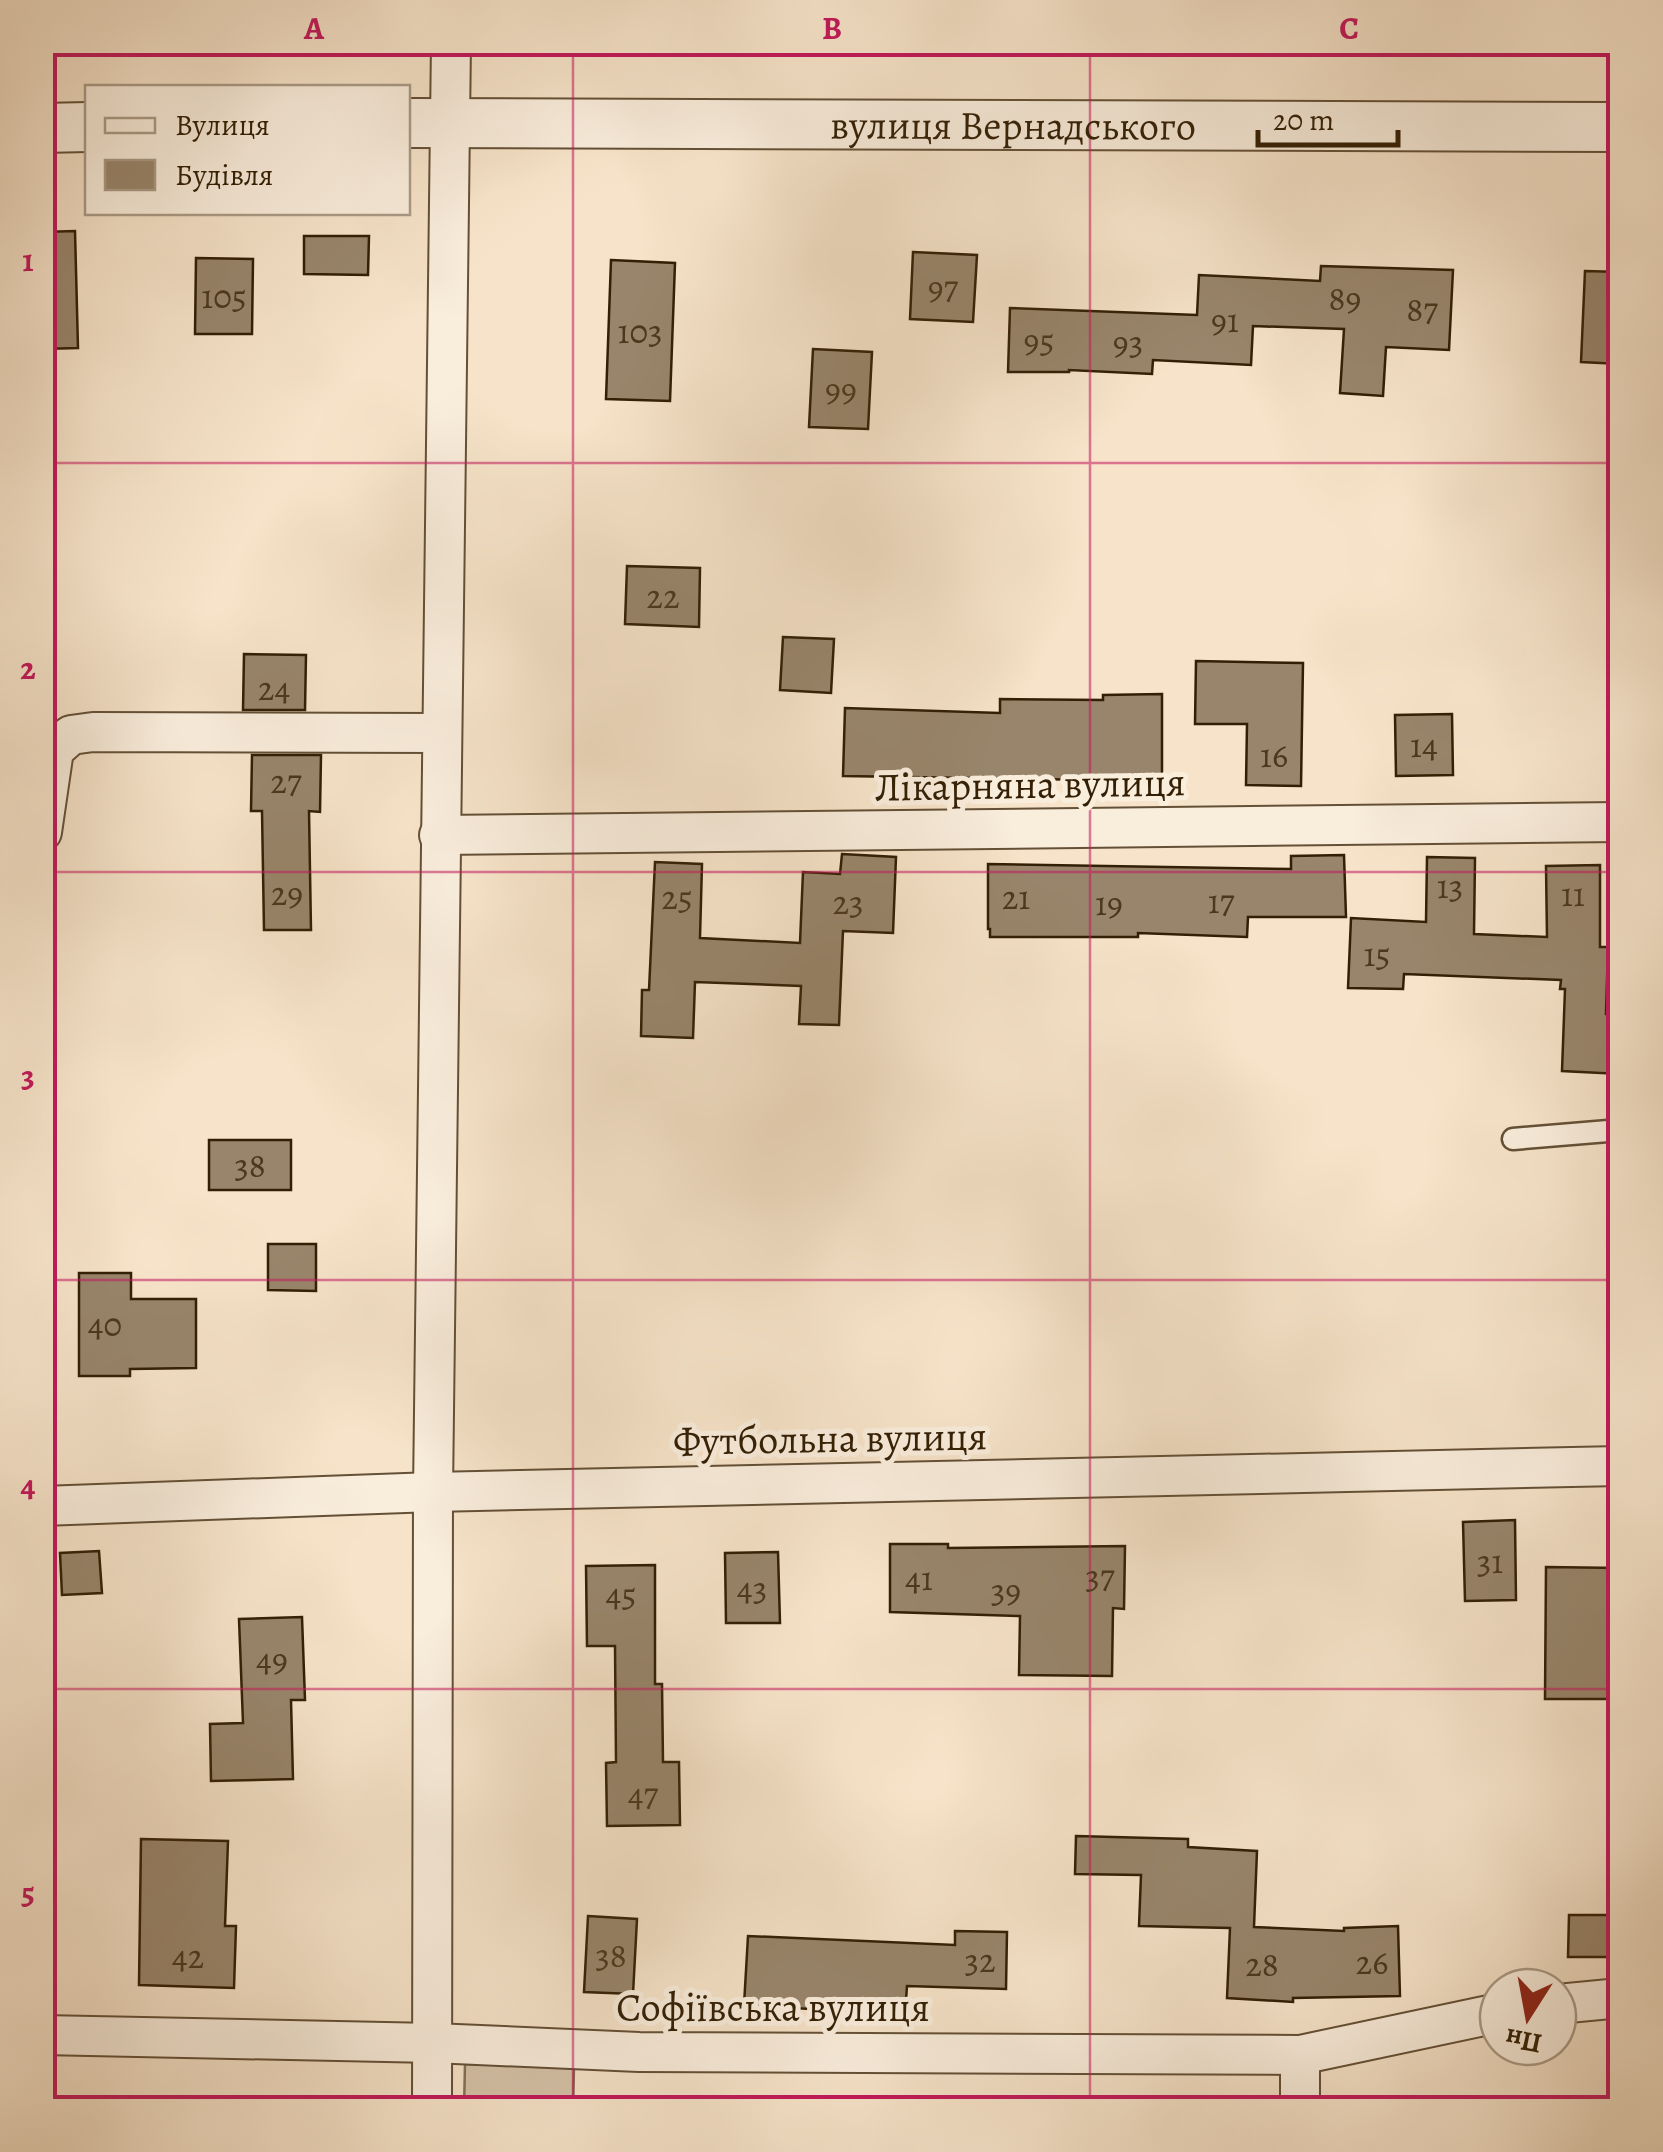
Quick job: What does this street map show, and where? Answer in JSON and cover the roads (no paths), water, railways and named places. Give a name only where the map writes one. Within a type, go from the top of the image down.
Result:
[{"type":"street","points":[[432,2110],[433,1492],[441,734],[428,122],[450,42]]},
{"type":"street","name":"вулиця Вернадського","points":[[428,122],[1620,126]]},
{"type":"street","points":[[42,128],[85,128]]},
{"type":"street","points":[[42,832],[54,750],[72,736],[92,732],[441,734]]},
{"type":"street","name":"Лікарняна вулиця","points":[[440,835],[1620,822]]},
{"type":"street","name":"Футбольна вулиця","points":[[42,1506],[433,1492],[1620,1466]]},
{"type":"street","points":[[1578,2002],[1620,1998]]},
{"type":"street","name":"Софіївська вулиця","points":[[42,2034],[639,2052],[1300,2055],[1478,2017]]},
{"type":"street","points":[[1300,2055],[1300,2110]]},
{"type":"lane","points":[[1513,1140],[1620,1130]]}]
